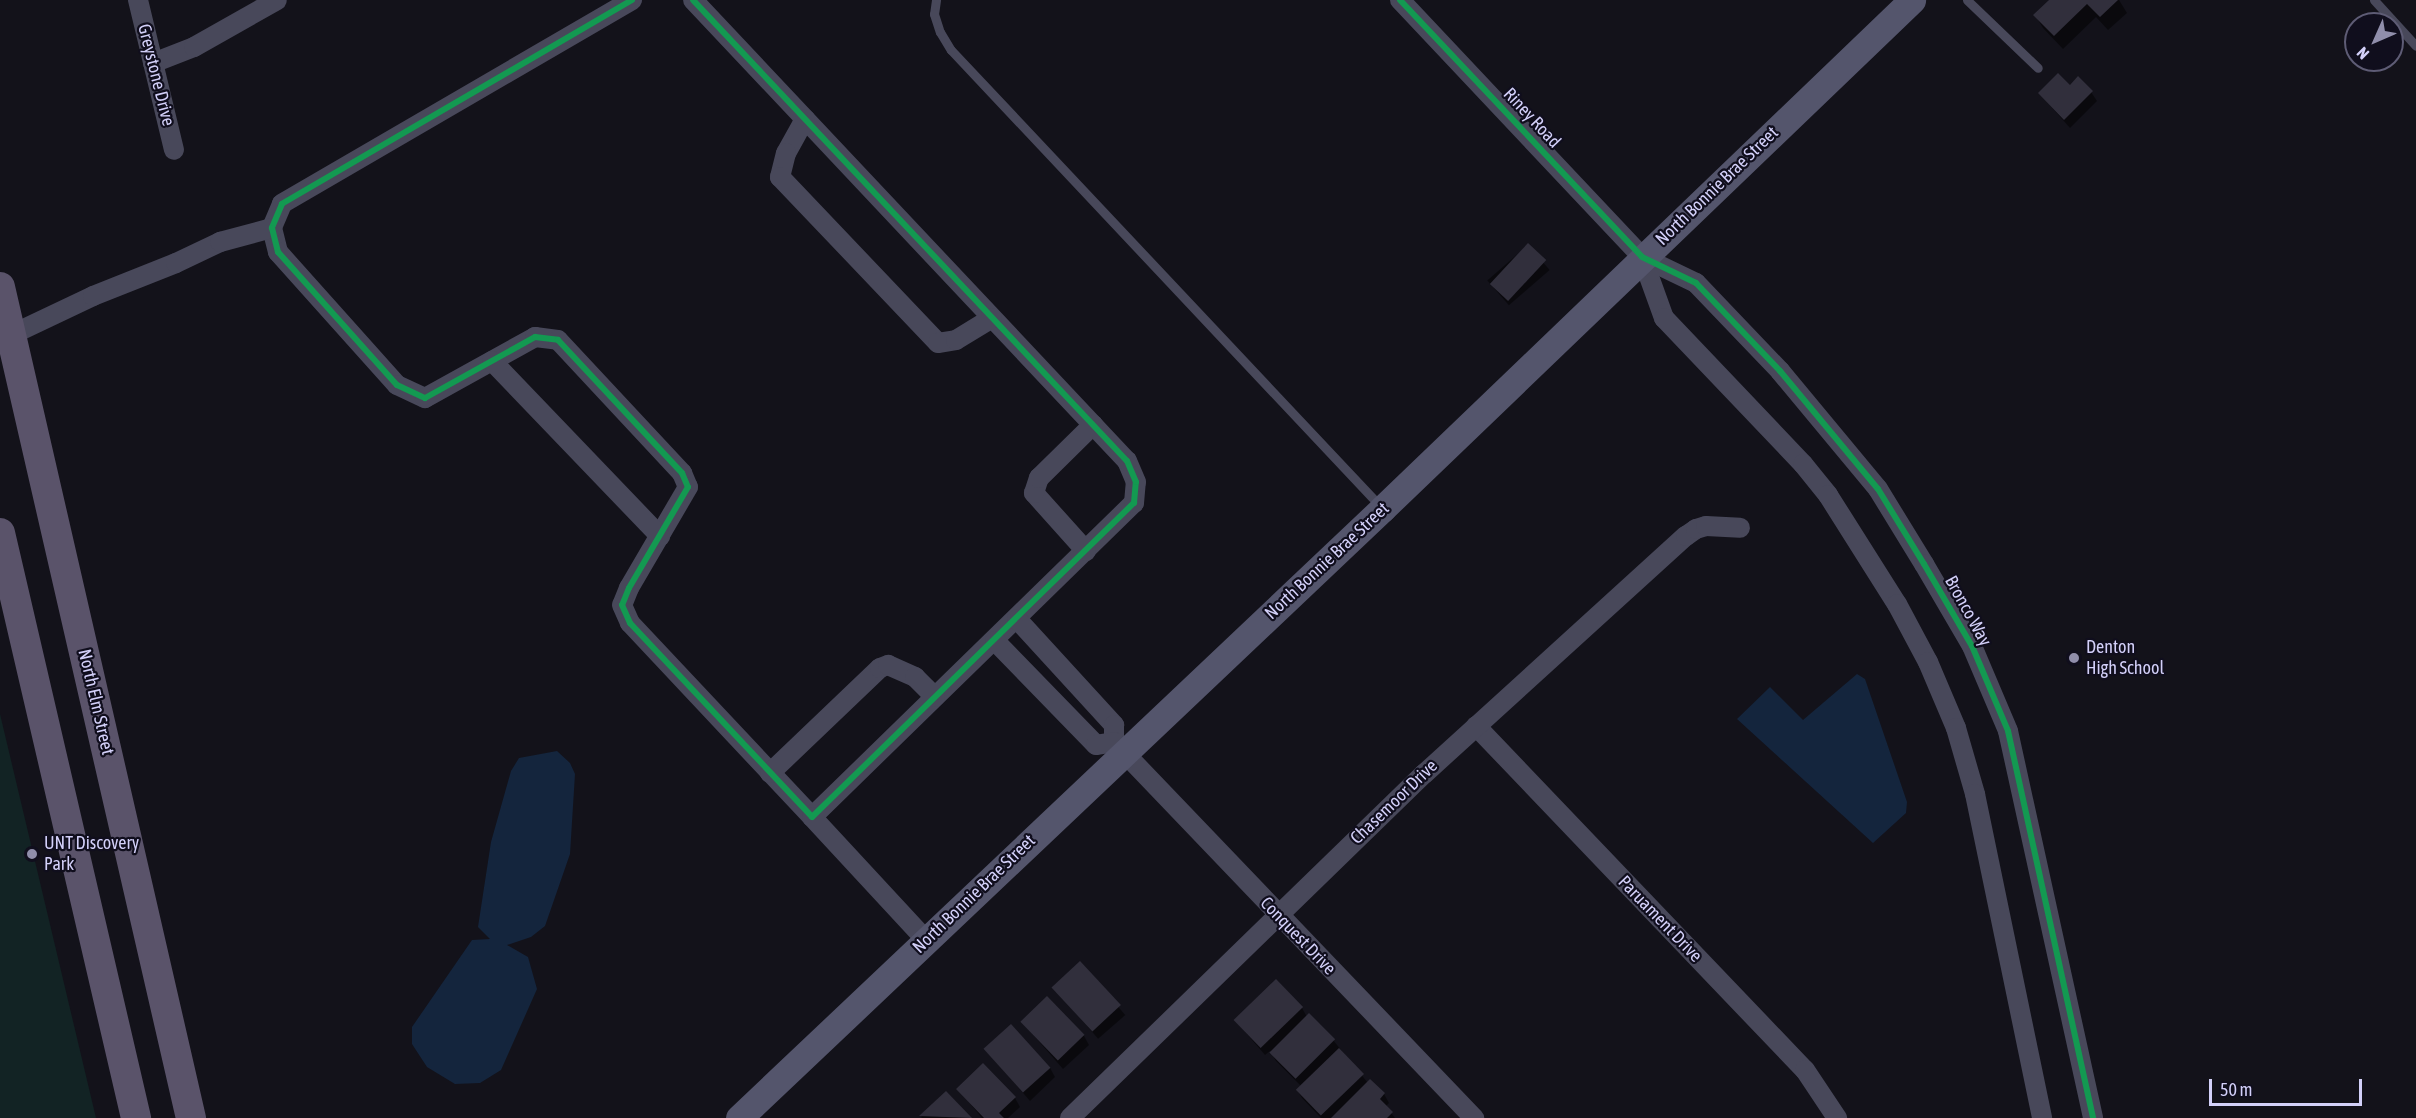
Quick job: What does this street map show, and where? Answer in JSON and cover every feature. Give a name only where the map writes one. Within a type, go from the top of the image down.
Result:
[{"type":"main road","name":"North Bonnie Brae Street","points":[[739,1118],[926,940],[1119,747],[1382,509],[1912,0]]},
{"type":"main road","name":"North Elm Street","points":[[0,286],[191,1118]]},
{"type":"main road","points":[[0,533],[136,1118]]},
{"type":"street","name":"Greystone Drive","points":[[138,0],[174,150]]},
{"type":"street","points":[[153,63],[210,39],[277,0]]},
{"type":"street","points":[[632,0],[282,204],[272,228],[278,252],[397,385],[425,398],[535,337],[558,340],[682,473],[688,487],[629,588],[622,605],[630,623],[926,940]]},
{"type":"street","points":[[693,0],[1128,461],[1136,482],[1134,503],[812,817]]},
{"type":"street","name":"Riney Road","points":[[1400,0],[1642,257]]},
{"type":"street","points":[[805,119],[786,153],[780,177],[938,343],[956,340],[993,318]]},
{"type":"street","points":[[11,335],[93,296],[176,263],[220,242],[272,228]]},
{"type":"street","points":[[1642,257],[1664,318],[1803,464],[1828,495],[1898,604],[1928,662],[1956,728],[1975,794],[2042,1118]]},
{"type":"street","name":"Bronco Way","points":[[1642,257],[1696,283],[1830,429],[1878,489],[1972,645],[2008,731],[2094,1118]]},
{"type":"street","points":[[492,361],[660,536]]},
{"type":"street","points":[[1086,551],[1034,493],[1039,478],[1093,425]]},
{"type":"street","name":"Chasemoor Drive","points":[[1079,1115],[1278,915],[1476,726],[1696,529],[1718,525],[1740,528]]},
{"type":"street","points":[[995,641],[1096,745],[1119,747],[1114,725],[1017,619]]},
{"type":"street","points":[[770,773],[880,668],[888,665],[915,677],[935,697]]},
{"type":"street","name":"Paruament Drive","points":[[1476,726],[1805,1070],[1837,1118]]},
{"type":"street","name":"Conquest Drive","points":[[1119,747],[1474,1118]]},
{"type":"lane","points":[[936,0],[934,14],[940,32],[951,50],[1382,509]]},
{"type":"lane","points":[[1967,0],[2038,68]]},
{"type":"lane","points":[[2374,0],[2416,46]]},
{"type":"shaded area","points":[[0,714],[96,1118],[0,1118]]},
{"type":"water","points":[[1857,674],[1865,679],[1907,802],[1906,813],[1873,843],[1737,719],[1770,687],[1803,720]]},
{"type":"water","points":[[557,751],[570,763],[575,774],[570,854],[545,926],[531,937],[507,945],[528,957],[537,989],[501,1070],[480,1083],[455,1084],[427,1067],[412,1044],[412,1027],[472,940],[490,939],[478,927],[491,842],[511,771],[519,758]]},
{"type":"building","points":[[2049,0],[2118,0],[2100,17],[2087,4],[2054,36],[2033,15]]},
{"type":"building","points":[[2058,73],[2070,85],[2078,76],[2093,91],[2064,120],[2038,93]]},
{"type":"building","points":[[1528,243],[1546,260],[1508,301],[1490,284]]},
{"type":"building","points":[[1080,961],[1121,1005],[1092,1031],[1051,988]]},
{"type":"building","points":[[1276,979],[1303,1007],[1261,1048],[1234,1020]]},
{"type":"building","points":[[1047,996],[1085,1035],[1058,1061],[1020,1022]]},
{"type":"building","points":[[1309,1013],[1335,1039],[1296,1079],[1269,1053]]},
{"type":"building","points":[[1011,1024],[1050,1068],[1023,1093],[984,1049]]},
{"type":"building","points":[[1339,1048],[1364,1074],[1321,1116],[1296,1090]]},
{"type":"building","points":[[983,1063],[1016,1097],[999,1113],[1004,1118],[984,1118],[956,1089]]},
{"type":"building","points":[[1370,1079],[1385,1093],[1380,1099],[1393,1112],[1387,1118],[1331,1118]]},
{"type":"building","points":[[946,1091],[972,1118],[919,1116]]},
{"type":"cycle path","points":[[632,0],[282,204],[272,228],[278,252],[397,385],[425,398],[535,337],[558,340],[682,473],[688,487],[629,588],[622,605],[630,623],[812,817],[1134,503],[1136,482],[1127,461],[693,0]]},
{"type":"cycle path","points":[[1400,0],[1642,257],[1696,283],[1780,371],[1878,489],[1972,646],[2008,731],[2093,1118]]},
{"type":"place","name":"Denton High School","points":[[2074,658]]},
{"type":"place","name":"UNT Discovery Park","points":[[32,854]]}]
